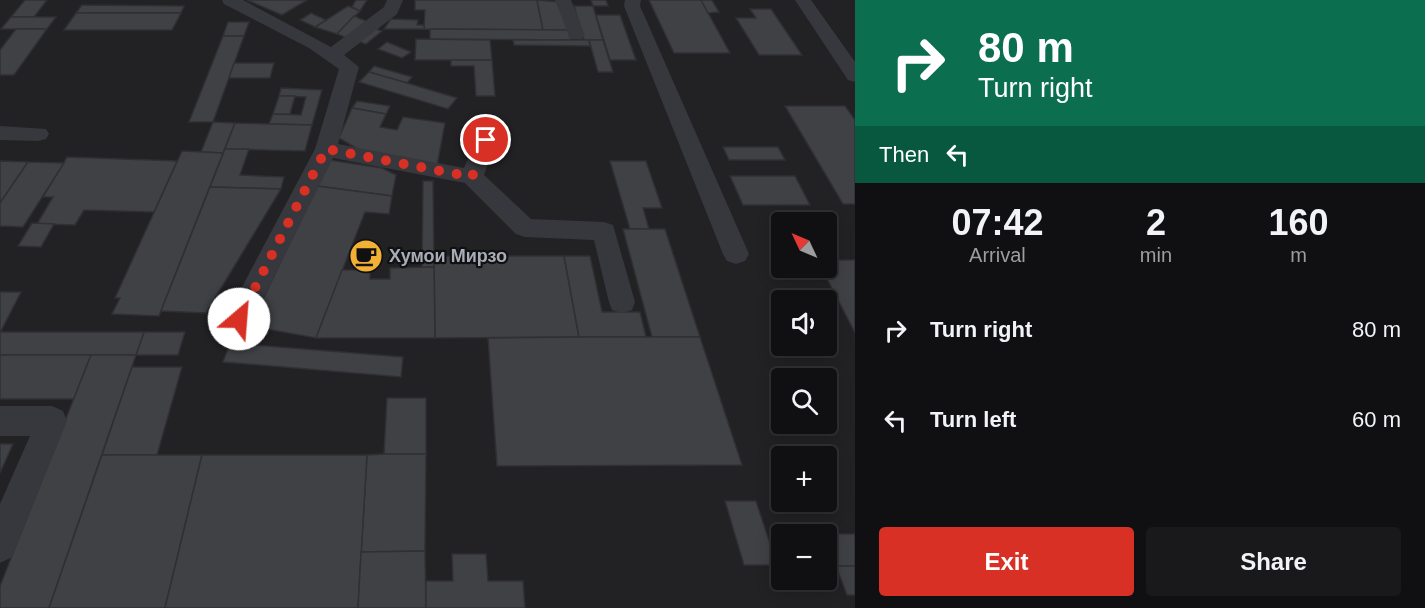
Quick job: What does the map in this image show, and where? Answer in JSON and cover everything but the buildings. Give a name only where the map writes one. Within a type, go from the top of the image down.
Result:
[{"type":"lane","points":[[230,0],[333,54],[349,67],[326,149],[239,319]]},
{"type":"lane","points":[[333,54],[391,10],[395,0]]},
{"type":"lane","points":[[563,0],[576,35]]},
{"type":"lane","points":[[633,0],[632,6],[736,254]]},
{"type":"lane","points":[[803,0],[855,76]]},
{"type":"lane","points":[[0,133],[38,134]]},
{"type":"lane","points":[[472,177],[486,140]]},
{"type":"lane","points":[[326,149],[472,177],[525,228],[604,231],[622,302]]},
{"type":"lane","points":[[0,421],[52,421],[0,544]]},
{"type":"shaded area","points":[[0,0],[855,0],[855,608],[0,608]]},
{"type":"place","name":"Хумои Мирзо","points":[[366,256]]},
{"type":"route","points":[[239,319],[326,149],[472,177],[486,140]]}]
